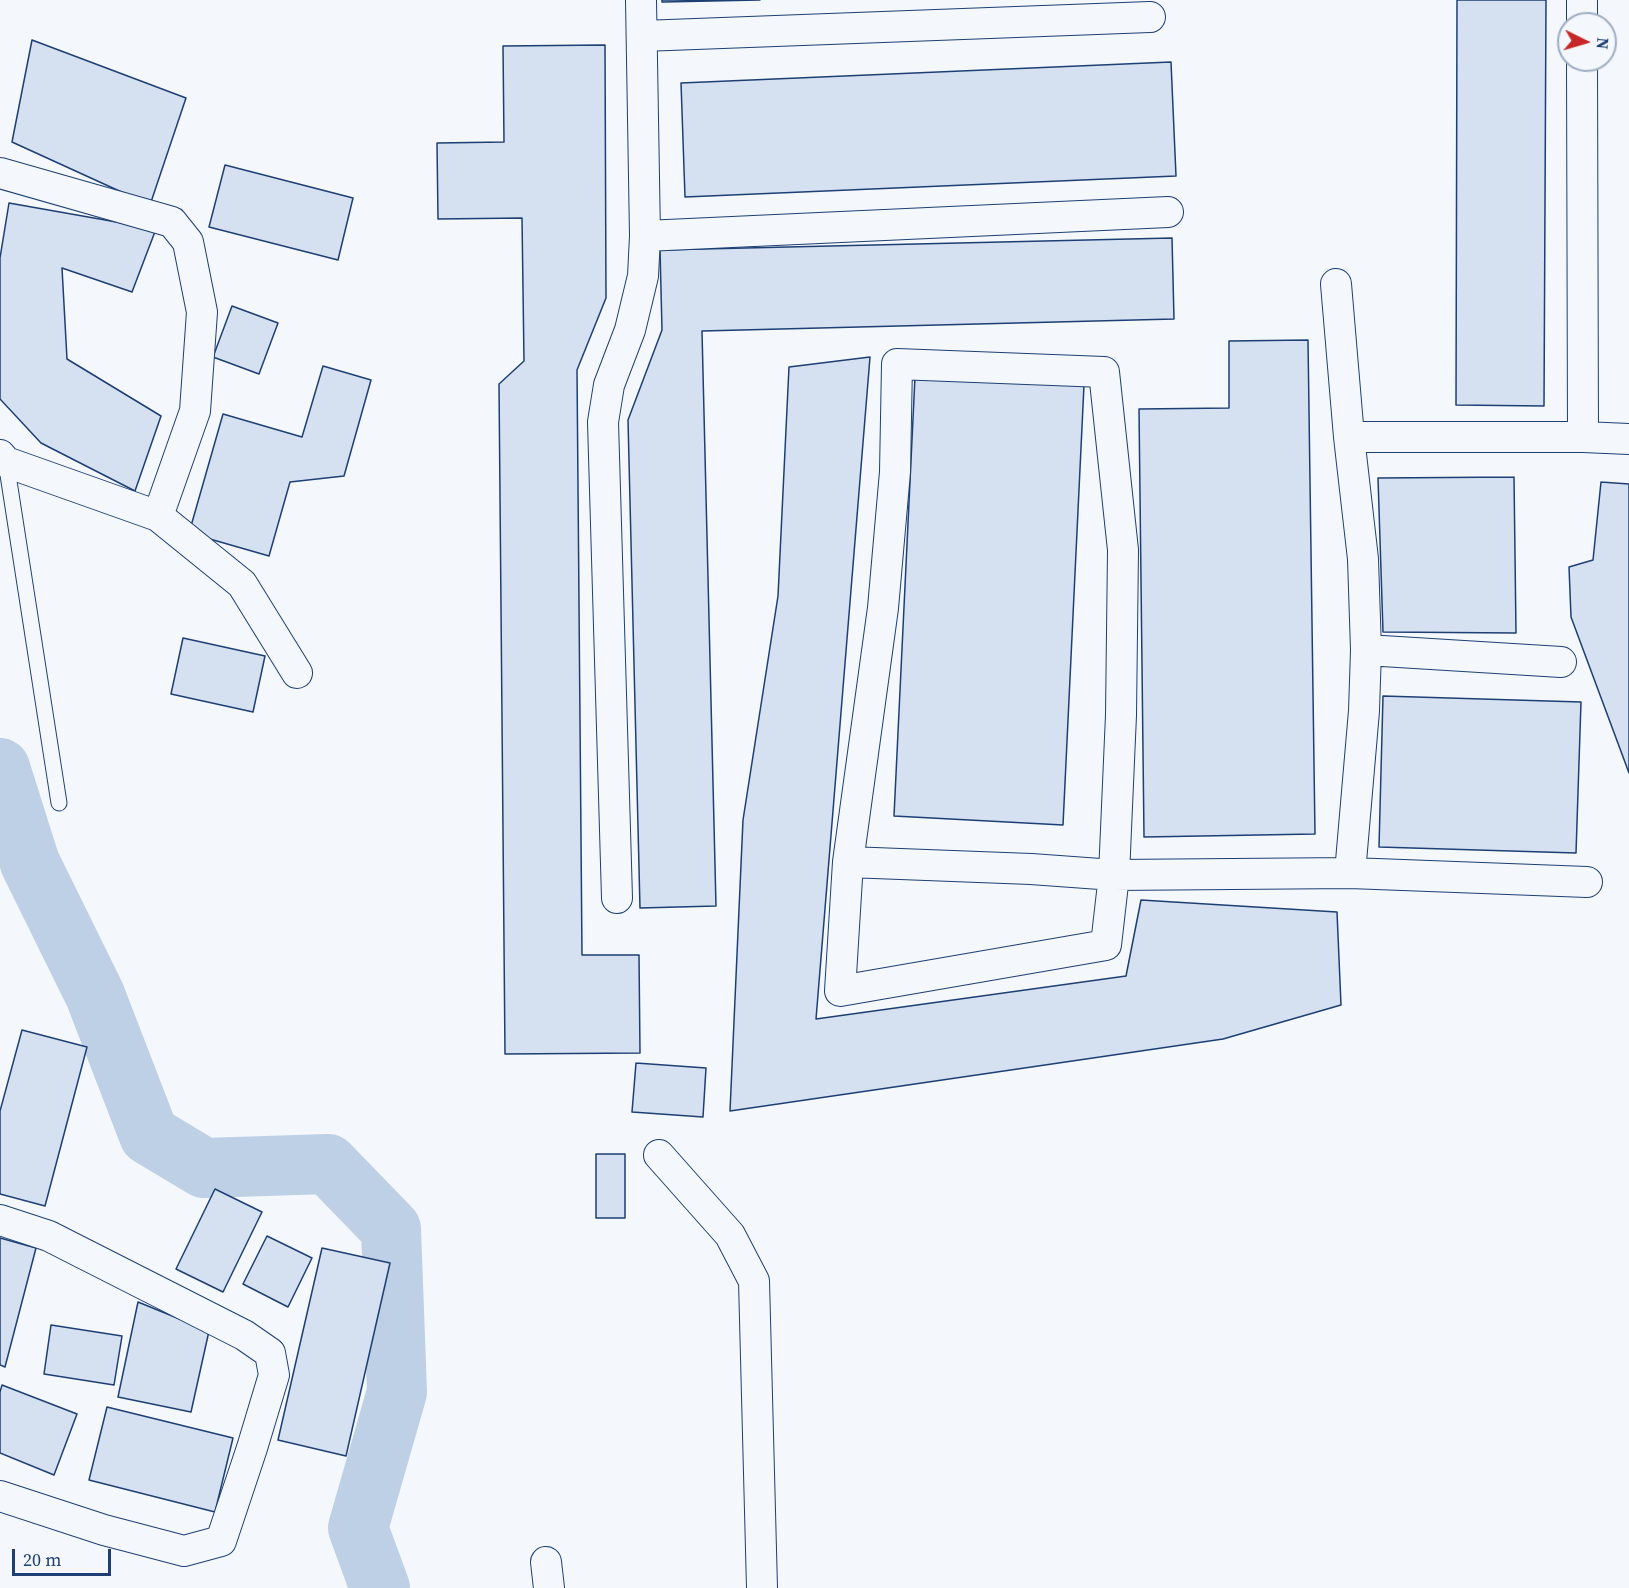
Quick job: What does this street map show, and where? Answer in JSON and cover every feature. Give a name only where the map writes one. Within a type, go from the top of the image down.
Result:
[{"type":"street","points":[[617,898],[603,422],[609,385],[630,330],[640,286],[645,236],[641,0]]},
{"type":"street","points":[[642,36],[1150,17]]},
{"type":"street","points":[[1582,72],[1583,437]]},
{"type":"street","points":[[0,173],[172,222],[188,242],[202,312],[195,411],[158,516]]},
{"type":"street","points":[[645,236],[1168,212]]},
{"type":"street","points":[[1336,284],[1348,437],[1363,559],[1366,650],[1364,711],[1350,873]]},
{"type":"street","points":[[897,364],[1104,372],[1123,550],[1121,715],[1114,875],[1106,945],[840,991],[848,862],[883,608],[894,472],[897,364]]},
{"type":"street","points":[[1348,437],[1629,439]]},
{"type":"street","points":[[3,458],[158,516],[242,584],[297,673]]},
{"type":"street","points":[[1366,650],[1561,662]]},
{"type":"street","points":[[848,862],[1031,868],[1114,875],[1350,873],[1587,882]]},
{"type":"street","points":[[658,1155],[730,1235],[754,1281],[762,1588]]},
{"type":"street","points":[[0,1220],[49,1236],[244,1335],[270,1353],[274,1375],[221,1541],[184,1551],[104,1530],[0,1496]]},
{"type":"lane","points":[[3,458],[59,803]]},
{"type":"building","points":[[662,0],[760,0],[662,2]]},
{"type":"building","points":[[1457,0],[1546,0],[1544,406],[1456,405]]},
{"type":"building","points":[[32,40],[186,98],[150,205],[12,142]]},
{"type":"building","points":[[605,45],[606,298],[577,370],[582,955],[639,955],[640,1053],[505,1054],[499,384],[524,361],[522,218],[438,219],[437,143],[504,142],[503,46]]},
{"type":"building","points":[[1171,62],[1176,176],[685,197],[681,83]]},
{"type":"building","points":[[225,165],[353,198],[338,260],[209,227]]},
{"type":"building","points":[[9,203],[156,229],[132,292],[62,268],[67,359],[161,416],[135,491],[41,443],[0,399],[0,258]]},
{"type":"building","points":[[1172,238],[1174,319],[702,331],[716,906],[640,908],[628,420],[662,330],[660,250]]},
{"type":"building","points":[[232,306],[278,323],[259,374],[213,357]]},
{"type":"building","points":[[1308,340],[1315,834],[1144,837],[1139,409],[1229,408],[1229,341]]},
{"type":"building","points":[[870,357],[816,1019],[1126,976],[1141,900],[1337,912],[1341,1005],[1223,1039],[730,1111],[743,820],[778,596],[789,367]]},
{"type":"building","points":[[323,366],[371,380],[344,476],[290,482],[269,556],[189,533],[223,414],[302,437]]},
{"type":"building","points":[[915,377],[1084,385],[1063,825],[894,816]]},
{"type":"building","points":[[1514,477],[1516,633],[1383,632],[1378,478]]},
{"type":"building","points":[[1601,482],[1629,484],[1629,773],[1571,617],[1569,567],[1593,560]]},
{"type":"building","points":[[183,638],[265,656],[253,712],[171,694]]},
{"type":"building","points":[[1383,696],[1581,702],[1576,853],[1379,847]]},
{"type":"building","points":[[22,1030],[87,1047],[45,1206],[0,1194],[0,1111]]},
{"type":"building","points":[[636,1063],[706,1068],[703,1117],[632,1112]]},
{"type":"building","points":[[596,1154],[625,1154],[625,1218],[596,1218]]},
{"type":"building","points":[[215,1189],[262,1212],[223,1292],[176,1269]]},
{"type":"building","points":[[267,1236],[312,1258],[288,1307],[243,1284]]},
{"type":"building","points":[[0,1238],[36,1248],[5,1367],[0,1365]]},
{"type":"building","points":[[322,1248],[390,1263],[346,1456],[278,1440]]},
{"type":"building","points":[[138,1302],[209,1331],[191,1412],[118,1397]]},
{"type":"building","points":[[51,1325],[122,1336],[114,1385],[44,1374]]},
{"type":"building","points":[[2,1385],[77,1414],[54,1475],[0,1453]]},
{"type":"building","points":[[107,1407],[233,1438],[215,1512],[89,1480]]},
{"type":"waterway","points":[[0,768],[30,863],[95,995],[149,1135],[204,1168],[328,1164],[391,1229],[397,1392],[358,1528],[380,1588]]}]
